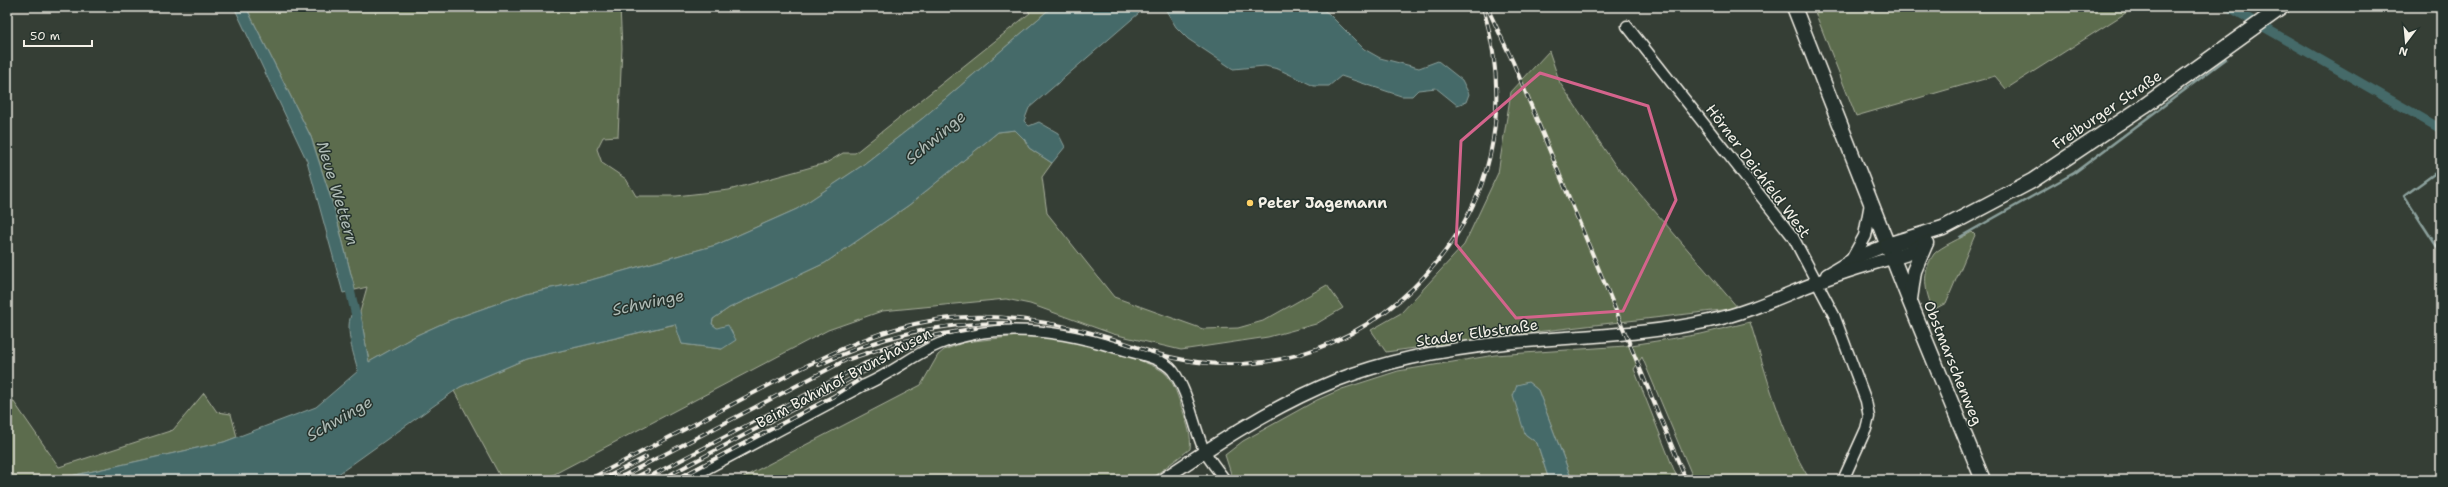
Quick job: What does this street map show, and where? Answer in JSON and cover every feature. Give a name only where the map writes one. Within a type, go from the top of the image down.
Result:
[{"type":"main road","name":"Obstmarschenweg","points":[[1794,7],[1910,302],[1983,480]]},
{"type":"main road","name":"Freiburger Straße","points":[[1890,251],[1943,228],[2004,197],[2067,158],[2278,10]]},
{"type":"main road","name":"Freiburger Straße","points":[[1890,251],[1925,245],[1943,228]]},
{"type":"main road","points":[[1910,302],[1914,271],[1925,245]]},
{"type":"street","name":"Hörner Deichfeld West","points":[[1627,26],[1793,237],[1834,315],[1866,402],[1869,417],[1866,428],[1843,480]]},
{"type":"street","points":[[1852,259],[1865,236],[1871,204]]},
{"type":"street","name":"Stader Elbstraße","points":[[1818,282],[1852,259],[1890,251]]},
{"type":"street","name":"Stader Elbstraße","points":[[1162,480],[1205,451],[1270,412],[1338,380],[1385,365],[1467,348],[1633,333],[1710,321],[1748,310],[1890,251]]},
{"type":"street","name":"Beim Bahnhof Brunshausen","points":[[685,480],[862,386],[879,380],[914,356],[940,344],[973,334],[1013,330],[1045,330],[1110,345],[1160,361],[1172,370],[1180,384],[1205,451],[1224,480]]},
{"type":"highlighted area","points":[[1540,73],[1648,106],[1676,200],[1623,311],[1516,318],[1456,244],[1461,141]]},
{"type":"green space","points":[[246,7],[620,7],[622,48],[618,136],[603,137],[597,149],[602,163],[626,179],[636,196],[676,196],[729,190],[826,163],[843,153],[855,153],[1030,13],[1025,7],[1052,7],[923,118],[860,167],[797,209],[716,245],[591,280],[527,293],[448,321],[417,335],[369,362],[360,312],[367,287],[355,290],[335,211],[311,137]]},
{"type":"green space","points":[[1813,7],[2135,7],[2006,89],[1995,76],[1856,116]]},
{"type":"green space","points":[[1549,51],[1560,83],[1615,165],[1738,308],[1502,336],[1386,352],[1371,330],[1401,313],[1464,245],[1498,173],[1511,92]]},
{"type":"green space","points":[[1015,130],[1025,140],[1029,148],[1052,163],[1042,177],[1047,213],[1114,297],[1203,329],[1238,328],[1263,321],[1327,285],[1343,308],[1316,324],[1268,337],[1181,350],[1113,334],[1030,304],[1006,299],[882,311],[828,330],[543,480],[502,480],[454,391],[460,387],[526,359],[676,324],[682,344],[722,349],[717,328],[712,324],[713,319],[729,308],[825,263],[909,205],[998,132]]},
{"type":"green space","points":[[1972,232],[1975,235],[1946,303],[1933,310],[1926,289],[1927,268],[1930,261],[1934,254],[1941,248]]},
{"type":"green space","points":[[1750,322],[1782,423],[1810,480],[1694,480],[1642,357],[1634,369],[1678,480],[1572,480],[1538,390],[1528,382],[1525,434],[1537,443],[1549,480],[1233,480],[1225,455],[1243,441],[1317,400],[1342,389],[1398,371],[1495,355],[1625,346],[1701,334]]},
{"type":"green space","points":[[1018,336],[1055,338],[1096,347],[1144,362],[1165,373],[1174,386],[1188,425],[1190,449],[1149,480],[738,480],[921,385],[938,355],[944,350],[965,342]]},
{"type":"green space","points":[[7,392],[59,467],[173,430],[204,393],[217,412],[231,414],[237,437],[224,442],[53,480],[7,480]]},
{"type":"water","points":[[234,7],[246,7],[311,137],[335,211],[355,290],[343,293],[307,161]]},
{"type":"water","name":"Schwinge","points":[[1052,7],[1146,7],[1029,108],[1024,121],[1029,126],[1039,122],[1058,133],[1065,147],[1052,163],[1029,148],[1025,140],[1015,130],[998,132],[909,205],[825,263],[729,308],[713,319],[712,324],[717,328],[728,325],[736,340],[722,349],[682,344],[675,324],[526,359],[460,387],[330,480],[53,480],[224,442],[316,407],[358,371],[352,350],[349,329],[351,315],[360,312],[369,362],[417,335],[448,321],[527,293],[591,280],[716,245],[797,209],[860,167],[923,118]]},
{"type":"water","points":[[1164,7],[1318,7],[1328,13],[1364,49],[1380,58],[1419,68],[1438,61],[1462,80],[1469,94],[1466,102],[1457,105],[1436,88],[1418,90],[1412,96],[1401,96],[1341,76],[1329,86],[1314,86],[1278,69],[1265,66],[1233,69],[1188,39],[1176,27]]},
{"type":"water","points":[[1528,382],[1538,390],[1572,480],[1549,480],[1537,443],[1525,434],[1513,396],[1517,385]]},
{"type":"waterway","points":[[2229,7],[2441,129]]},
{"type":"waterway","points":[[1960,237],[2074,173],[2226,59]]},
{"type":"waterway","points":[[2441,169],[2404,196],[2441,253]]},
{"type":"waterway","name":"Neue Wettern","points":[[348,281],[358,325]]},
{"type":"railway","points":[[588,480],[793,372],[839,350],[886,332],[936,320],[980,317],[1048,323],[1092,333],[1170,357],[1212,363],[1253,363],[1293,356],[1332,343],[1367,324],[1400,300],[1430,271],[1455,237],[1470,211],[1482,183],[1490,154],[1495,125],[1495,66],[1483,7]]},
{"type":"railway","points":[[1487,7],[1513,62],[1686,480]]},
{"type":"railway","points":[[819,365],[865,346],[912,332],[960,325],[1010,323]]},
{"type":"railway","points":[[615,480],[846,360],[904,341],[976,328]]},
{"type":"railway","points":[[643,480],[864,364],[926,341]]},
{"type":"railway","points":[[660,480],[884,361]]},
{"type":"railway","points":[[675,480],[834,396],[859,380]]},
{"type":"railway","points":[[601,480],[646,457]]},
{"type":"railway","points":[[630,480],[648,471]]},
{"type":"place","name":"Peter Jagemann","points":[[1250,203]]}]
